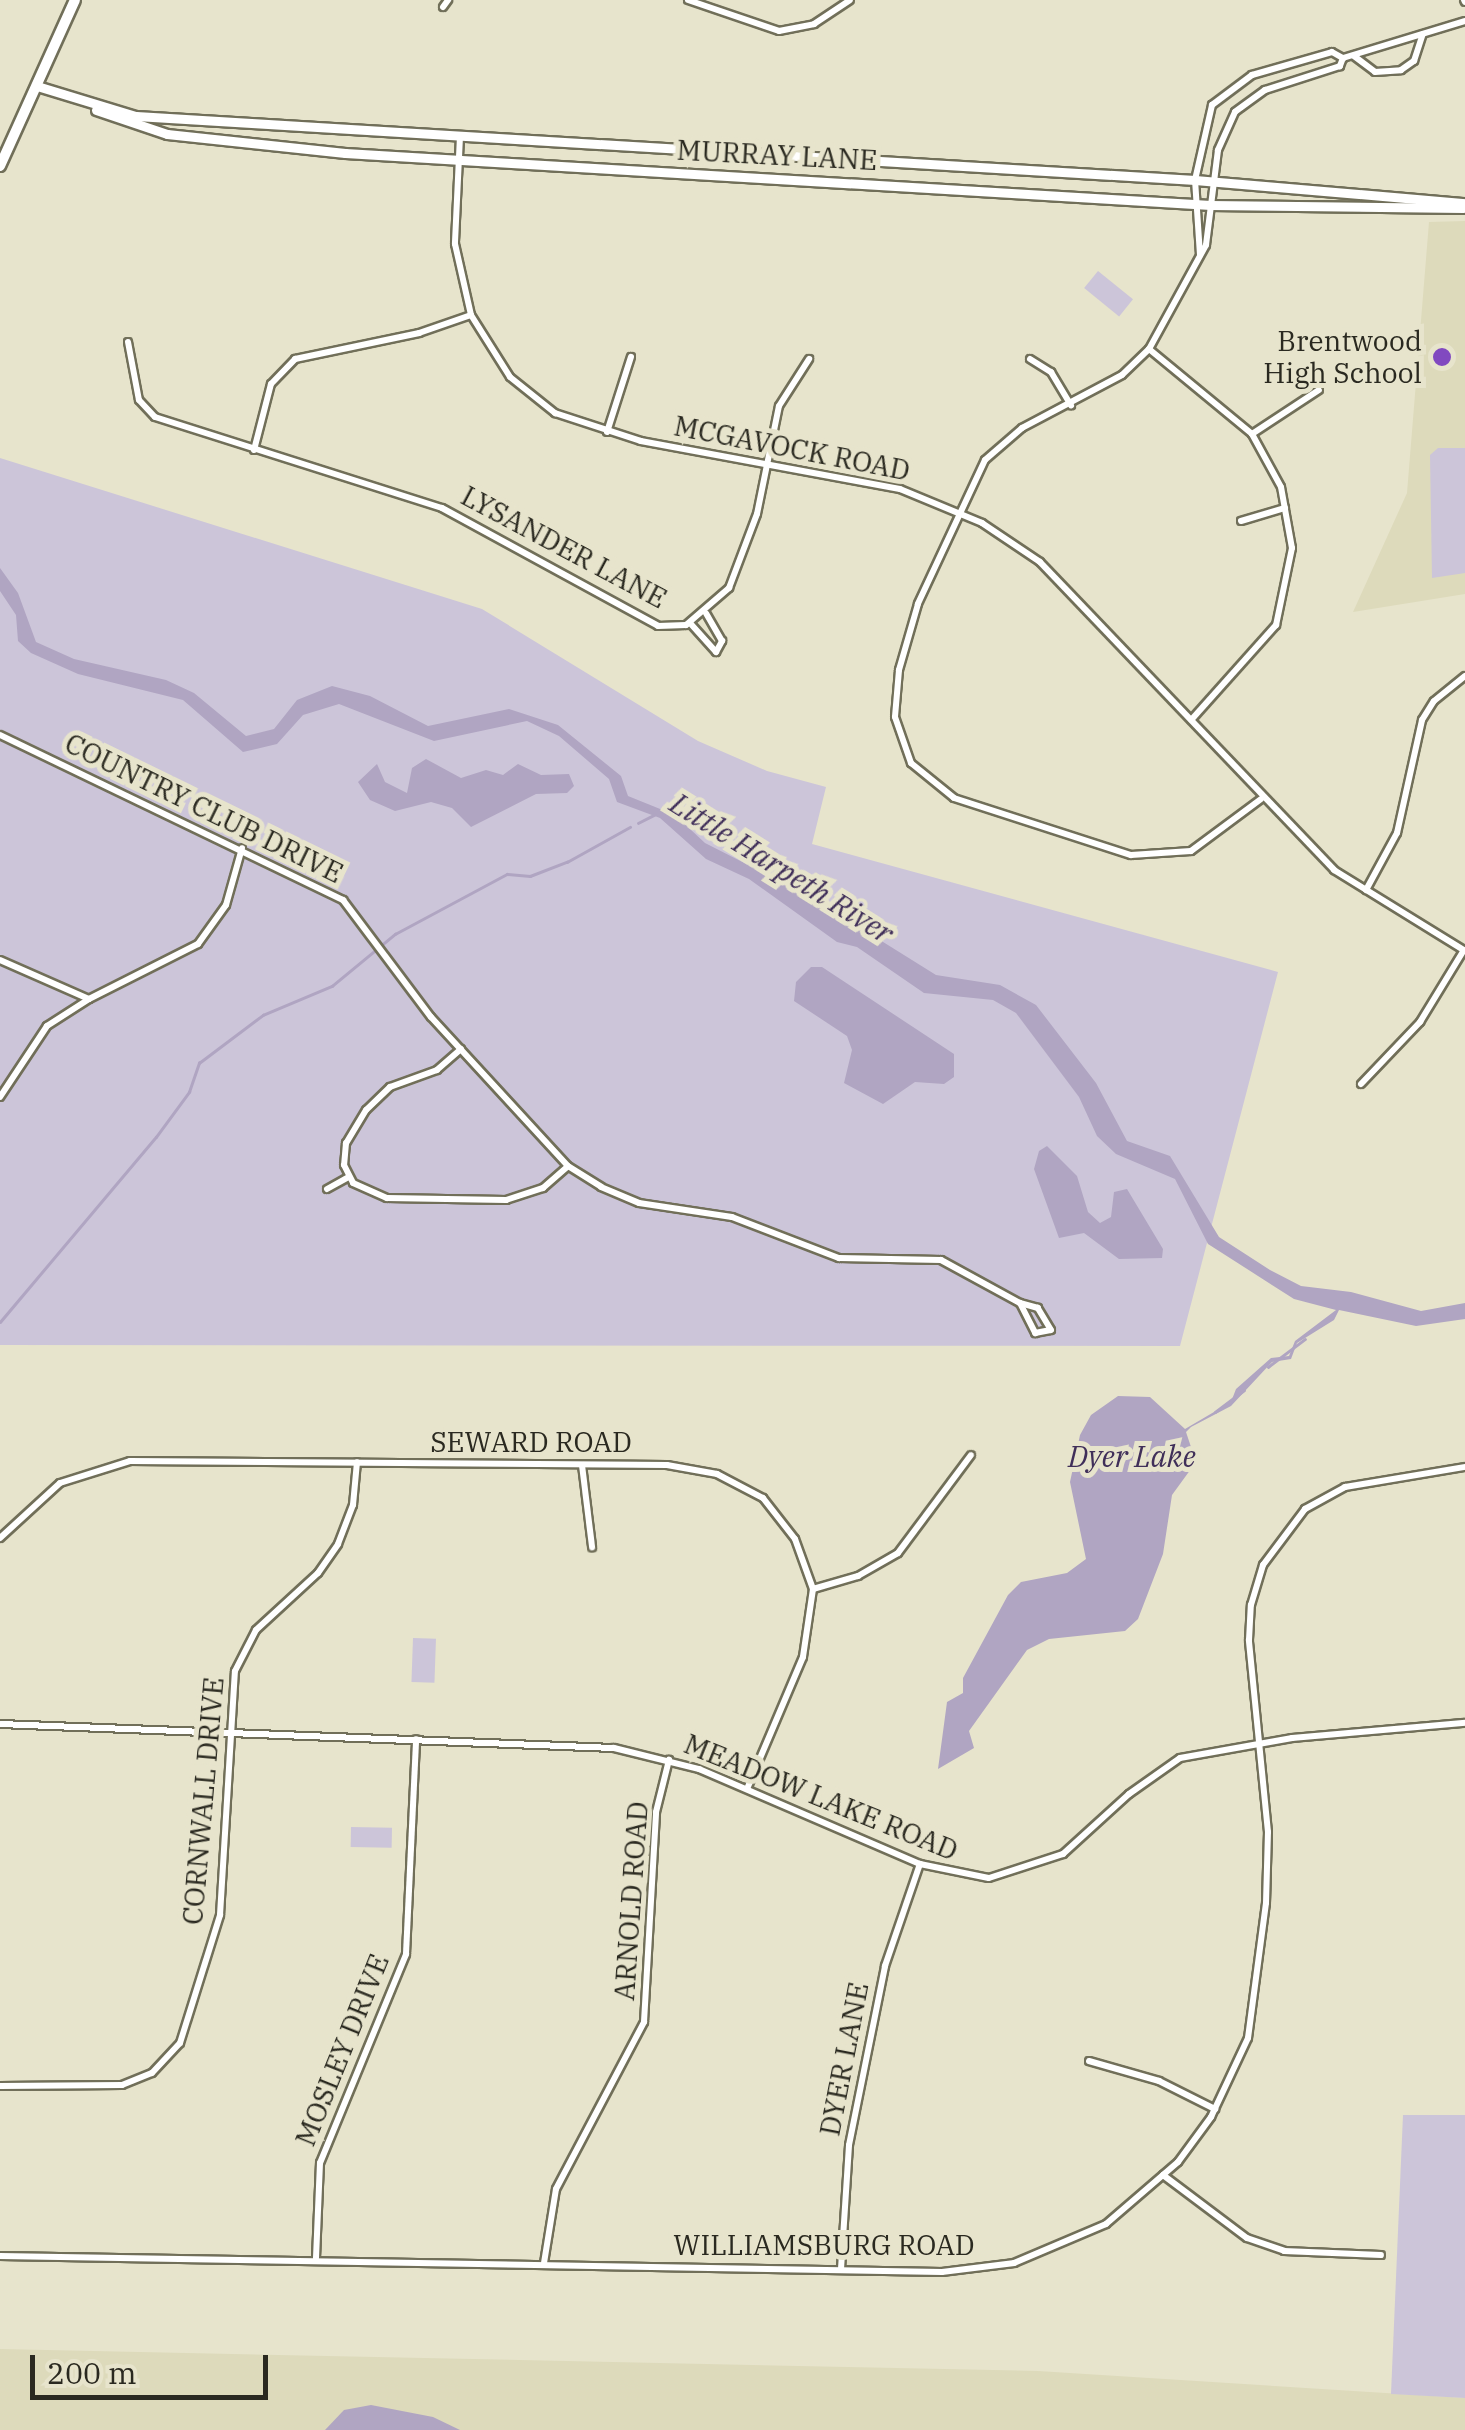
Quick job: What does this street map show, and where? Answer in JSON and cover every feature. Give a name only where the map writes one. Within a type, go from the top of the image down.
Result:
[{"type":"main road","points":[[0,166],[75,0]]},
{"type":"main road","name":"MURRAY LANE","points":[[36,86],[94,108],[460,136],[1214,181],[1465,205]]},
{"type":"main road","name":"MURRAY LANE","points":[[94,108],[107,119],[167,134],[463,160],[1210,205],[1465,205]]},
{"type":"street","points":[[688,0],[779,30],[814,24],[850,0]]},
{"type":"street","points":[[1261,799],[1211,841],[1162,857],[1131,855],[1001,814],[932,784],[911,763],[900,737],[896,691],[918,604],[984,460],[1022,428],[1122,375],[1149,348],[1192,280],[1218,150],[1234,112],[1265,90],[1340,66],[1344,58],[1465,21]]},
{"type":"street","points":[[1353,55],[1375,72],[1401,70],[1418,54],[1422,34]]},
{"type":"street","points":[[1200,255],[1195,180],[1212,105],[1234,84],[1332,52],[1344,58]]},
{"type":"street","name":"MCGAVOCK ROAD","points":[[460,136],[463,160],[456,244],[471,314],[510,377],[554,413],[607,432],[900,489],[957,514],[1040,562],[1261,799],[1334,870],[1465,951]]},
{"type":"street","points":[[254,450],[271,384],[295,359],[419,333],[471,314]]},
{"type":"street","name":"LYSANDER LANE","points":[[128,342],[139,400],[156,417],[442,508],[658,626],[690,623],[706,613],[744,556],[779,406],[809,359]]},
{"type":"street","points":[[1149,348],[1252,434],[1286,508],[1292,548],[1283,609],[1256,654],[1191,720]]},
{"type":"street","points":[[607,432],[631,357]]},
{"type":"street","points":[[1030,358],[1051,372],[1071,405]]},
{"type":"street","points":[[1252,434],[1319,390]]},
{"type":"street","points":[[1240,521],[1286,508]]},
{"type":"street","points":[[690,623],[716,652],[722,641],[706,613]]},
{"type":"street","points":[[1366,890],[1397,833],[1422,720],[1441,693],[1465,676]]},
{"type":"street","name":"COUNTRY CLUB DRIVE","points":[[0,735],[121,798],[242,848],[343,900],[461,1050],[568,1166],[627,1199],[732,1217],[839,1258],[941,1260],[1020,1304],[1038,1308],[1052,1330],[1034,1333],[1020,1304]]},
{"type":"street","points":[[0,1097],[48,1026],[88,999],[198,944],[226,904],[242,848]]},
{"type":"street","points":[[1360,1084],[1420,1022],[1465,951]]},
{"type":"street","points":[[0,960],[88,999]]},
{"type":"street","points":[[461,1050],[437,1070],[390,1087],[374,1101],[346,1143],[349,1176],[364,1191],[387,1198],[506,1200],[534,1193],[568,1166]]},
{"type":"street","points":[[326,1189],[349,1176]]},
{"type":"street","points":[[813,1589],[858,1576],[898,1552],[971,1455]]},
{"type":"street","name":"SEWARD ROAD","points":[[1,1533],[60,1483],[104,1465],[357,1462],[696,1468],[751,1489],[795,1539],[813,1589],[803,1657],[747,1789]]},
{"type":"street","name":"CORNWALL DRIVE","points":[[0,2086],[122,2085],[152,2073],[174,2052],[220,1915],[230,1695],[242,1653],[256,1630],[318,1573],[338,1544],[353,1505],[357,1462]]},
{"type":"street","points":[[582,1464],[592,1547]]},
{"type":"street","name":"WILLIAMSBURG ROAD","points":[[0,2256],[316,2258],[944,2272],[1014,2263],[1106,2224],[1162,2175],[1215,2109],[1248,2038],[1260,1979],[1268,1832],[1250,1605],[1276,1545],[1305,1509],[1344,1487],[1465,1467]]},
{"type":"street","name":"MEADOW LAKE ROAD","points":[[0,1724],[567,1744],[669,1760],[747,1789],[920,1864],[964,1878],[1030,1870],[1062,1854],[1129,1794],[1180,1758],[1258,1742],[1465,1723]]},
{"type":"street","name":"MOSLEY DRIVE","points":[[316,2258],[320,2163],[406,1954],[416,1739]]},
{"type":"street","name":"ARNOLD ROAD","points":[[544,2263],[552,2199],[644,2022],[656,1812],[669,1760]]},
{"type":"street","name":"DYER LANE","points":[[841,2269],[854,2120],[885,1966],[920,1864]]},
{"type":"street","points":[[1089,2061],[1159,2080],[1215,2109]]},
{"type":"street","points":[[1162,2175],[1247,2238],[1284,2251],[1382,2255]]},
{"type":"shaded area","name":"Brentwood High School","points":[[1465,221],[1465,594],[1353,612],[1407,493],[1429,222]]},
{"type":"shaded area","points":[[1098,271],[1133,299],[1119,316],[1084,288]]},
{"type":"shaded area","points":[[1438,448],[1465,448],[1465,573],[1432,578],[1430,455]]},
{"type":"shaded area","points":[[0,458],[482,609],[698,741],[767,771],[826,787],[812,844],[1278,972],[1180,1346],[0,1345]]},
{"type":"shaded area","points":[[413,1638],[436,1639],[434,1683],[411,1682]]},
{"type":"shaded area","points":[[351,1827],[392,1828],[392,1848],[351,1847]]},
{"type":"shaded area","points":[[1403,2115],[1465,2115],[1465,2398],[1391,2394]]},
{"type":"shaded area","points":[[0,2349],[1038,2371],[1465,2398],[1465,2430],[0,2430]]},
{"type":"water","name":"Dyer Lake","points":[[0,568],[18,593],[36,642],[74,659],[166,680],[194,693],[246,736],[274,729],[297,700],[332,686],[370,696],[428,726],[509,709],[558,725],[621,776],[628,796],[675,815],[705,843],[811,897],[936,975],[1000,985],[1036,1005],[1096,1083],[1127,1141],[1170,1156],[1219,1237],[1301,1286],[1351,1292],[1421,1311],[1465,1303],[1465,1319],[1416,1326],[1339,1310],[1334,1320],[1297,1343],[1291,1359],[1272,1362],[1231,1406],[1191,1427],[1186,1432],[1196,1462],[1172,1495],[1163,1554],[1138,1619],[1125,1631],[1049,1639],[1027,1650],[969,1731],[974,1748],[938,1769],[947,1702],[963,1693],[963,1678],[1008,1595],[1021,1582],[1067,1573],[1086,1559],[1070,1482],[1080,1435],[1091,1415],[1118,1396],[1150,1397],[1185,1429],[1231,1402],[1236,1389],[1271,1358],[1289,1356],[1295,1341],[1336,1310],[1294,1299],[1208,1244],[1175,1179],[1116,1154],[1097,1136],[1079,1097],[1016,1013],[993,1000],[924,993],[857,947],[837,942],[749,879],[706,859],[660,818],[617,802],[609,779],[559,736],[527,721],[434,741],[339,704],[303,715],[277,744],[243,752],[183,700],[78,674],[31,653],[18,641],[16,615],[0,591]]},
{"type":"water","points":[[426,759],[461,778],[486,770],[503,775],[518,764],[541,775],[569,774],[574,786],[567,793],[536,794],[471,827],[452,808],[431,802],[395,811],[370,800],[358,782],[377,764],[385,782],[407,793],[412,768]]},
{"type":"water","points":[[811,967],[822,967],[954,1054],[954,1077],[944,1084],[915,1082],[883,1104],[844,1083],[852,1050],[847,1036],[794,1001],[796,982]]},
{"type":"water","points":[[1047,1146],[1077,1176],[1088,1212],[1100,1223],[1111,1217],[1114,1192],[1127,1189],[1163,1249],[1162,1258],[1119,1259],[1084,1233],[1059,1238],[1034,1169],[1039,1151]]},
{"type":"water","points":[[371,2405],[433,2417],[460,2430],[325,2430],[344,2410]]},
{"type":"waterway","name":"Little Harpeth River","points":[[638,823],[654,815]]},
{"type":"waterway","points":[[0,1322],[156,1137],[189,1092],[199,1063],[263,1015],[332,986],[395,934],[507,874],[530,876],[567,862],[630,827]]},
{"type":"waterway","points":[[1268,1367],[1305,1339]]},
{"type":"waterway","points":[[1215,1412],[1244,1390]]},
{"type":"place","name":"Brentwood High School","points":[[1442,357]]}]
